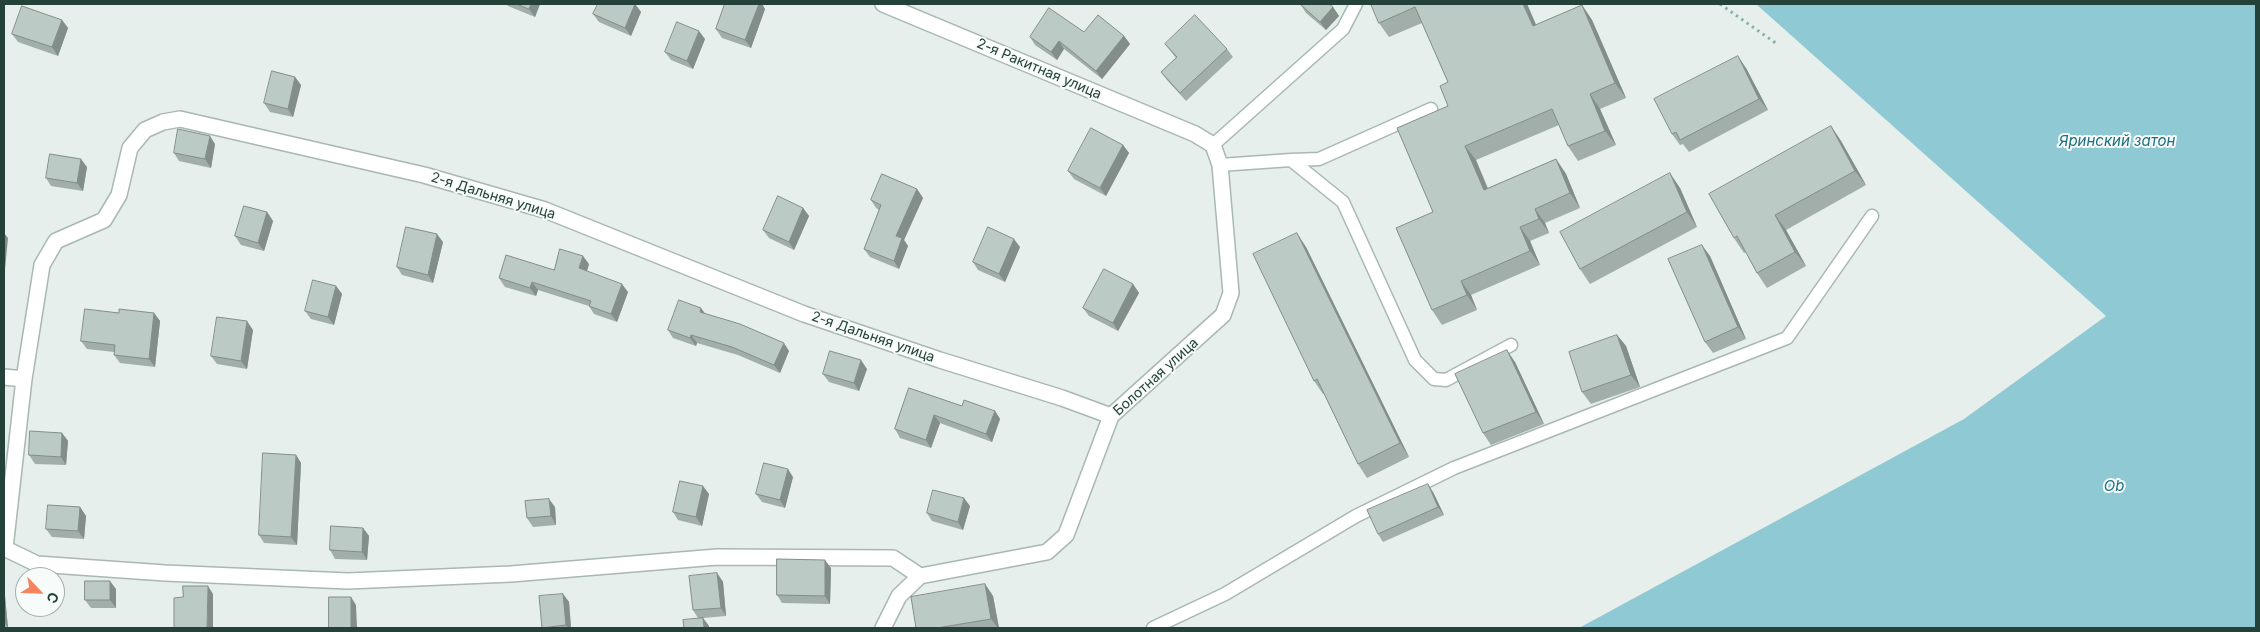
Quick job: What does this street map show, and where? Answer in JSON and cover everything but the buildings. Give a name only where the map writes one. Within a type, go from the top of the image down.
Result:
[{"type":"street","name":"2-я Ракитная улица","points":[[884,4],[1195,134],[1213,145]]},
{"type":"street","name":"2-я Дальняя улица","points":[[4,548],[24,379],[42,265],[56,241],[104,220],[119,195],[130,148],[145,130],[180,119],[424,174],[545,210],[804,314],[940,360],[1062,398],[1111,416]]},
{"type":"street","name":"Болотная улица","points":[[920,576],[1047,552],[1066,535],[1111,416],[1223,316],[1231,293],[1220,165],[1213,145]]},
{"type":"street","points":[[4,377],[24,379]]},
{"type":"street","points":[[4,548],[37,564],[165,573],[348,580],[511,574],[717,557],[893,558],[920,576],[899,596],[883,628]]},
{"type":"lane","points":[[1213,145],[1343,29],[1356,4]]},
{"type":"lane","points":[[1220,165],[1319,159],[1430,109]]},
{"type":"lane","points":[[1291,160],[1344,202],[1415,360],[1434,380],[1446,380],[1511,345]]},
{"type":"lane","points":[[1153,628],[1225,594],[1356,516],[1454,468],[1787,338],[1872,216]]},
{"type":"path","points":[[1720,4],[1777,44]]},
{"type":"water","points":[[1756,4],[2256,4],[2256,628],[1579,628],[1964,419],[2106,316]]},
{"type":"water label","name":"Яринский затон","points":[[2117,141]]},
{"type":"water label","name":"Ob","points":[[2114,486]]}]
